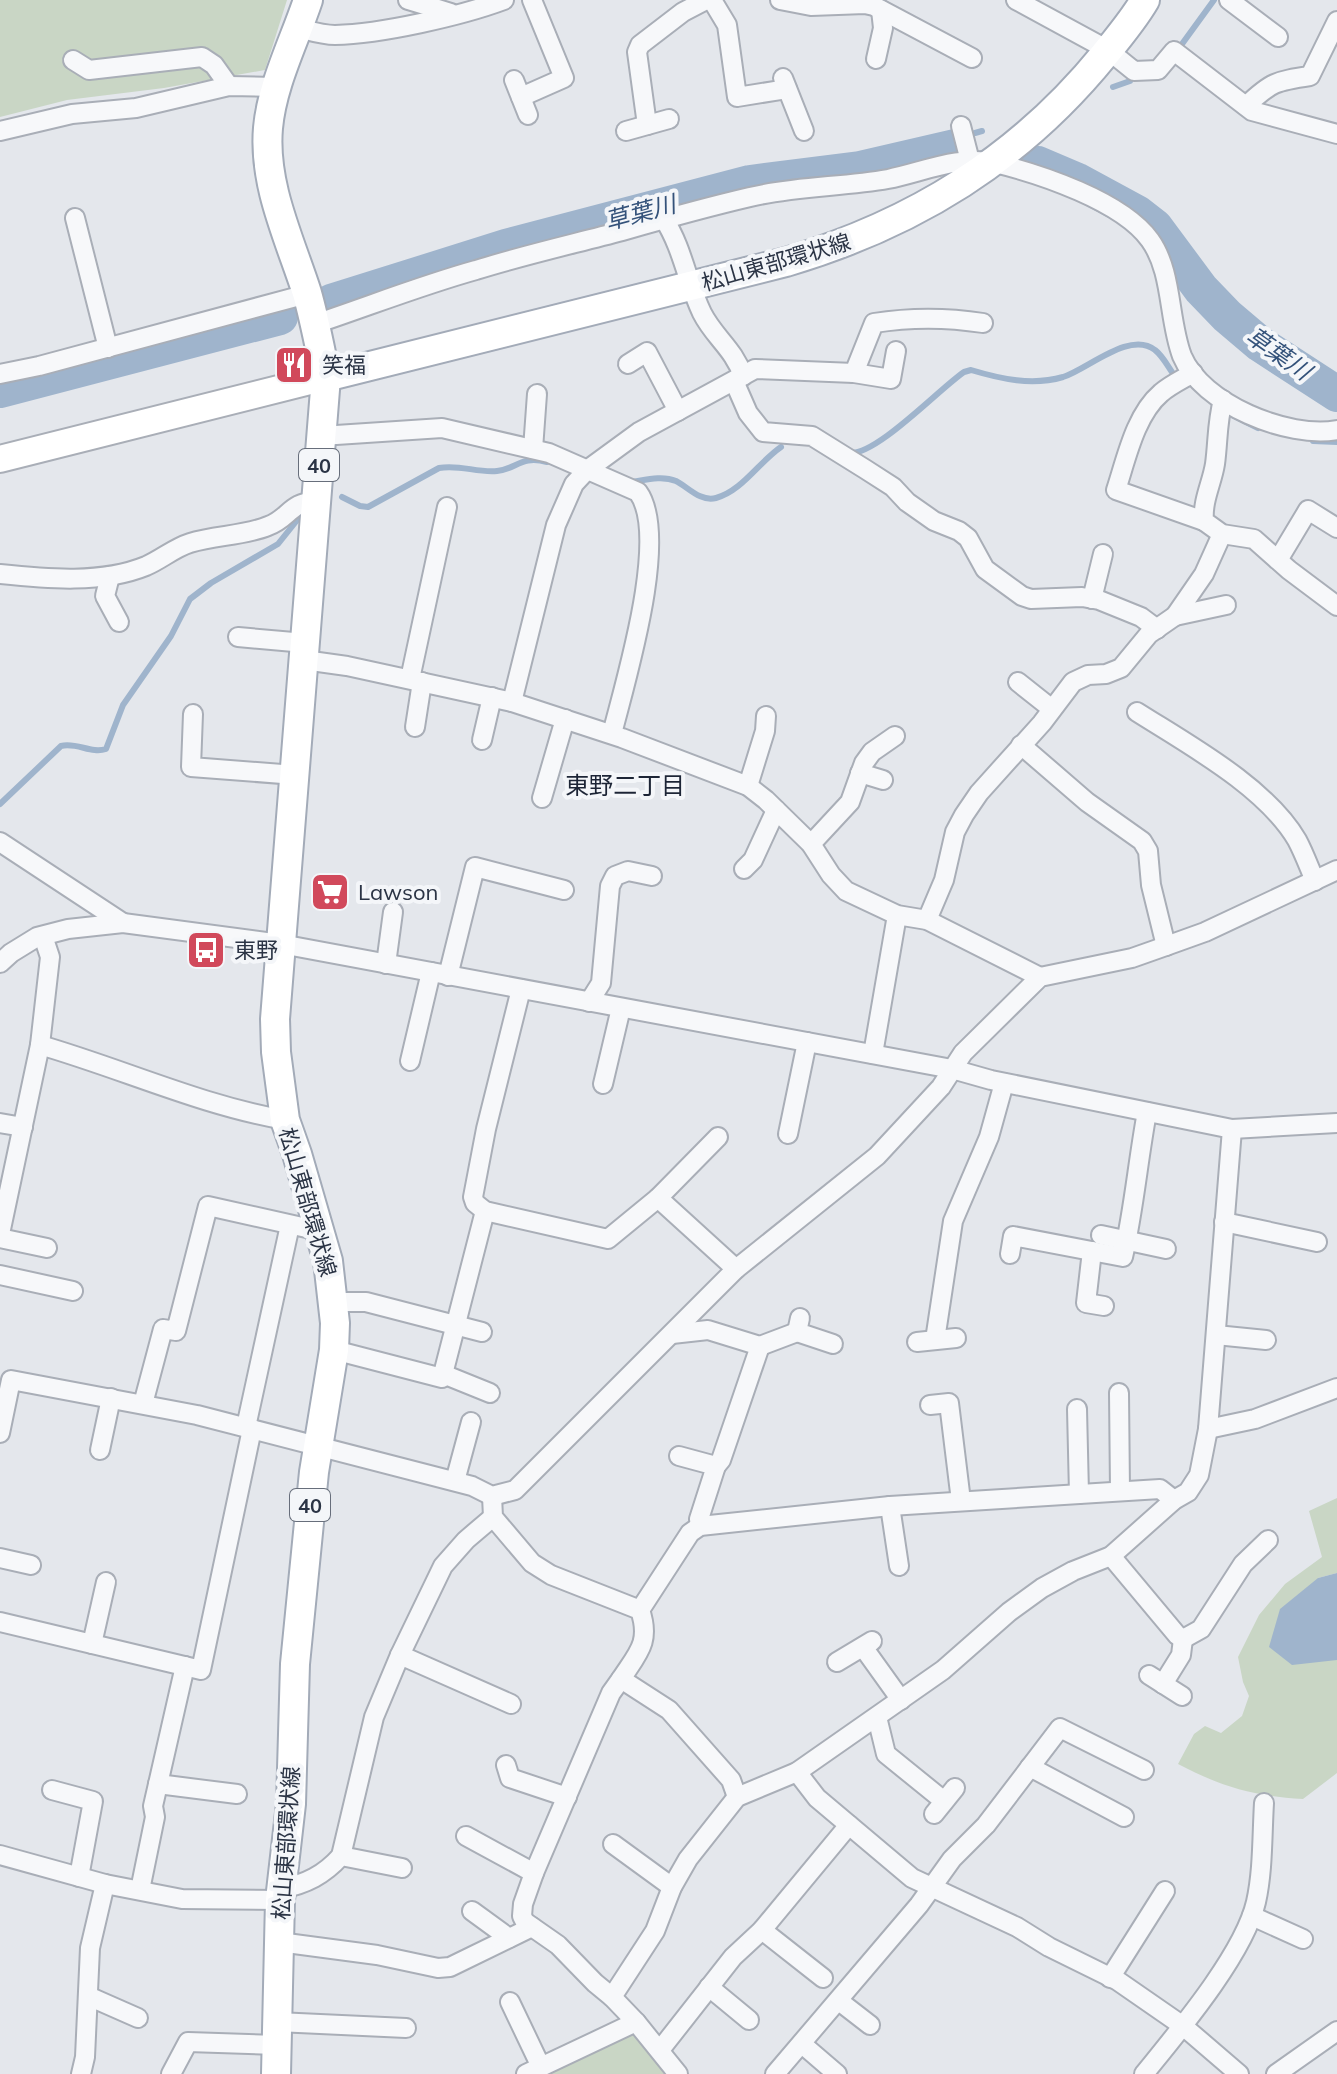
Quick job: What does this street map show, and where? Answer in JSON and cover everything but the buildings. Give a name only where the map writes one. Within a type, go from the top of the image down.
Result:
[{"type":"main road","name":"松山東部環状線","points":[[276,2074],[281,1894],[291,1804],[295,1664],[318,1444],[334,1350],[334,1302],[320,1231],[285,1120],[275,1019],[326,377],[307,294],[275,199],[267,158],[268,125],[275,87],[308,0]]},
{"type":"main road","name":"松山東部環状線","points":[[326,377],[786,262],[867,234],[956,189],[981,162],[1047,117],[1080,85],[1145,0]]},
{"type":"street","points":[[408,0],[455,14]]},
{"type":"street","points":[[298,28],[333,35],[344,34],[406,25],[504,0]]},
{"type":"street","points":[[521,97],[564,78],[532,0]]},
{"type":"street","points":[[780,0],[828,7],[865,4],[972,58]]},
{"type":"street","points":[[1016,0],[1108,50],[1134,71],[1145,73],[1158,70],[1174,51],[1252,111],[1337,134]]},
{"type":"street","points":[[1229,0],[1278,37]]},
{"type":"street","points":[[647,125],[637,52],[640,45],[702,1],[727,25],[737,97],[784,83],[804,131]]},
{"type":"street","points":[[876,59],[883,28],[881,10]]},
{"type":"street","points":[[1246,106],[1266,87],[1278,81],[1310,76],[1337,21]]},
{"type":"street","points":[[73,60],[89,70],[202,57],[214,65],[229,86]]},
{"type":"street","points":[[0,131],[72,114],[136,108],[229,86],[275,87]]},
{"type":"street","points":[[626,131],[669,119]]},
{"type":"street","points":[[961,126],[981,162]]},
{"type":"street","points":[[315,324],[474,270],[753,196],[888,179],[981,162],[1078,191],[1134,224],[1149,239],[1158,256],[1183,358],[1193,373],[1223,400],[1262,421],[1286,428],[1337,430]]},
{"type":"street","points":[[664,219],[676,238],[711,330],[731,349],[748,413],[763,432],[812,436],[865,469],[893,487],[907,502],[934,521],[968,538],[985,569],[1022,596],[1031,599],[1092,599],[1121,608],[1157,629]]},
{"type":"street","points":[[70,226],[108,348]]},
{"type":"street","points":[[0,374],[307,294]]},
{"type":"street","points":[[854,373],[874,323],[910,317],[953,318],[983,323]]},
{"type":"street","points":[[512,702],[556,525],[574,484],[587,470],[639,432],[755,369],[854,373],[891,379],[896,351]]},
{"type":"street","points":[[628,364],[647,352],[678,411]]},
{"type":"street","points":[[1193,373],[1161,392],[1149,407],[1116,490],[1204,521],[1222,534],[1254,539],[1337,606]]},
{"type":"street","points":[[0,459],[326,377]]},
{"type":"street","points":[[533,449],[537,394]]},
{"type":"street","points":[[1204,521],[1203,510],[1214,464],[1217,420],[1223,400]]},
{"type":"street","points":[[321,436],[442,428],[563,458],[638,492],[647,504],[650,524],[640,625],[612,734]]},
{"type":"street","points":[[0,574],[63,579],[110,576],[149,565],[188,544],[273,525],[303,502],[316,502]]},
{"type":"street","points":[[415,727],[416,681],[447,507]]},
{"type":"street","points":[[1278,560],[1308,510],[1337,528]]},
{"type":"street","points":[[927,920],[944,880],[955,832],[964,815],[1073,682],[1088,675],[1106,674],[1121,668],[1149,634],[1175,616],[1204,574],[1222,534]]},
{"type":"street","points":[[1092,599],[1103,554]]},
{"type":"street","points":[[110,576],[105,596],[119,622]]},
{"type":"street","points":[[1175,616],[1226,605]]},
{"type":"street","points":[[238,637],[304,652],[347,666],[512,702],[612,734],[748,786],[811,844],[831,875],[846,891],[897,915],[927,920],[1040,977]]},
{"type":"street","points":[[1018,682],[1052,709]]},
{"type":"street","points":[[482,740],[492,697]]},
{"type":"street","points":[[1137,712],[1229,770],[1284,821],[1298,841],[1315,881]]},
{"type":"street","points":[[193,714],[191,767],[295,775]]},
{"type":"street","points":[[748,786],[765,731],[766,716]]},
{"type":"street","points":[[542,798],[565,719]]},
{"type":"street","points":[[811,844],[850,802],[860,773],[872,752],[895,736]]},
{"type":"street","points":[[1021,745],[1087,802],[1142,841],[1148,851],[1151,885],[1166,946]]},
{"type":"street","points":[[860,773],[883,780]]},
{"type":"street","points":[[744,869],[753,860],[776,810]]},
{"type":"street","points":[[0,842],[123,923]]},
{"type":"street","points":[[410,1061],[475,867],[564,890]]},
{"type":"street","points":[[0,1433],[11,1380],[143,1404],[318,1444],[472,1486],[492,1496],[515,1490],[736,1269],[877,1156],[941,1087],[963,1053],[1040,977],[1132,958],[1205,932],[1337,870]]},
{"type":"street","points":[[589,1002],[601,983],[610,886],[615,876],[628,871],[652,876]]},
{"type":"street","points":[[386,964],[393,912]]},
{"type":"street","points":[[873,1054],[897,915]]},
{"type":"street","points":[[0,963],[11,953],[43,936],[68,929],[123,923],[281,944],[952,1069],[1004,1083],[1232,1129],[1337,1124],[1337,1135]]},
{"type":"street","points":[[43,936],[50,957],[40,1045],[0,1236],[47,1248]]},
{"type":"street","points":[[521,989],[486,1129],[473,1197],[485,1211],[608,1239],[658,1198],[718,1137]]},
{"type":"street","points":[[603,1084],[621,1008]]},
{"type":"street","points":[[788,1134],[807,1042]]},
{"type":"street","points":[[40,1045],[92,1060],[213,1105],[285,1120]]},
{"type":"street","points":[[956,1338],[926,1341],[953,1221],[989,1137],[1004,1083]]},
{"type":"street","points":[[1010,1254],[1013,1236],[1096,1243],[1123,1257],[1147,1112]]},
{"type":"street","points":[[0,1123],[23,1127]]},
{"type":"street","points":[[612,1997],[655,1931],[672,1887],[688,1859],[737,1797],[797,1772],[943,1670],[1009,1612],[1042,1588],[1111,1556],[1174,1500],[1188,1492],[1199,1475],[1208,1429],[1232,1129]]},
{"type":"street","points":[[658,1198],[736,1269]]},
{"type":"street","points":[[143,1404],[163,1329],[176,1331],[208,1206],[320,1231]]},
{"type":"street","points":[[334,1350],[442,1378],[485,1211]]},
{"type":"street","points":[[1224,1222],[1317,1242]]},
{"type":"street","points":[[0,1622],[201,1670],[290,1225]]},
{"type":"street","points":[[1127,1240],[1166,1249]]},
{"type":"street","points":[[1096,1243],[1086,1303],[1104,1306]]},
{"type":"street","points":[[0,1275],[73,1291]]},
{"type":"street","points":[[334,1302],[366,1302],[482,1332]]},
{"type":"street","points":[[700,1526],[699,1519],[716,1466],[721,1460],[760,1346],[798,1325],[833,1344]]},
{"type":"street","points":[[672,1334],[708,1330],[760,1346]]},
{"type":"street","points":[[1216,1335],[1266,1340]]},
{"type":"street","points":[[443,1374],[490,1393]]},
{"type":"street","points":[[1208,1429],[1255,1419],[1337,1388]]},
{"type":"street","points":[[1119,1393],[1120,1491]]},
{"type":"street","points":[[100,1450],[111,1398]]},
{"type":"street","points":[[930,1405],[949,1403],[961,1501]]},
{"type":"street","points":[[1077,1409],[1079,1494]]},
{"type":"street","points":[[455,1481],[471,1422]]},
{"type":"street","points":[[679,1456],[716,1466]]},
{"type":"street","points":[[640,1610],[690,1533],[700,1526],[890,1506],[1120,1491],[1160,1489],[1174,1500]]},
{"type":"street","points":[[492,1496],[493,1517],[532,1563],[551,1575],[640,1610]]},
{"type":"street","points":[[890,1506],[899,1566]]},
{"type":"street","points":[[0,1855],[105,1884],[182,1899],[281,1894],[329,1869],[341,1856],[374,1717],[400,1655],[443,1566],[466,1540],[493,1517]]},
{"type":"street","points":[[1183,1639],[1201,1629],[1243,1564],[1268,1540]]},
{"type":"street","points":[[1111,1556],[1183,1639]]},
{"type":"street","points":[[0,1558],[31,1565]]},
{"type":"street","points":[[92,1644],[106,1582]]},
{"type":"street","points":[[640,1610],[645,1626],[640,1650],[611,1693],[534,1873],[522,1916],[558,1945],[612,1997],[678,2074]]},
{"type":"street","points":[[1182,1696],[1156,1680],[1175,1668],[1183,1639]]},
{"type":"street","points":[[837,1662],[868,1644],[901,1700]]},
{"type":"street","points":[[400,1655],[511,1704]]},
{"type":"street","points":[[140,1890],[155,1817],[153,1806],[185,1666]]},
{"type":"street","points":[[621,1679],[669,1710],[731,1780],[737,1797]]},
{"type":"street","points":[[877,1717],[886,1754],[945,1801]]},
{"type":"street","points":[[775,2074],[839,2001],[952,1859],[986,1825],[1060,1728],[1144,1770]]},
{"type":"street","points":[[506,1765],[510,1778],[567,1797]]},
{"type":"street","points":[[1030,1767],[1124,1817]]},
{"type":"street","points":[[797,1772],[817,1798],[896,1866],[931,1888],[1017,1927],[1110,1978],[1183,2026],[1239,2074]]},
{"type":"street","points":[[158,1784],[237,1794]]},
{"type":"street","points":[[52,1790],[81,1789],[93,1801],[79,1877]]},
{"type":"street","points":[[1155,2070],[1228,1960],[1252,1916],[1258,1888],[1264,1803]]},
{"type":"street","points":[[660,2050],[733,1957],[762,1930],[849,1825]]},
{"type":"street","points":[[466,1836],[534,1873]]},
{"type":"street","points":[[613,1844],[672,1887]]},
{"type":"street","points":[[341,1856],[402,1868]]},
{"type":"street","points":[[81,2074],[85,2057],[90,1948],[105,1884]]},
{"type":"street","points":[[1110,1978],[1165,1891]]},
{"type":"street","points":[[472,1911],[509,1938]]},
{"type":"street","points":[[1252,1916],[1303,1939]]},
{"type":"street","points":[[279,1942],[377,1955],[438,1968],[450,1967],[532,1927]]},
{"type":"street","points":[[762,1930],[823,1978]]},
{"type":"street","points":[[709,1987],[749,2020]]},
{"type":"street","points":[[88,1996],[138,2018]]},
{"type":"street","points":[[839,2001],[870,2025]]},
{"type":"street","points":[[510,2002],[534,2070],[636,2022]]},
{"type":"street","points":[[171,2074],[188,2042],[406,2028]]},
{"type":"street","points":[[1276,2074],[1337,2031]]},
{"type":"street","points":[[802,2044],[837,2074]]},
{"type":"green space","points":[[0,0],[287,0],[265,70],[164,88],[67,100],[0,117]]},
{"type":"green space","points":[[1337,1498],[1337,1573],[1318,1578],[1321,1660],[1337,1660],[1337,1773],[1303,1799],[1238,1789],[1178,1764],[1194,1734],[1205,1726],[1221,1733],[1242,1716],[1249,1696],[1238,1657],[1259,1615],[1285,1584],[1322,1557],[1309,1511]]},
{"type":"green space","points":[[635,2032],[667,2074],[545,2074]]},
{"type":"water","points":[[1337,1573],[1337,1660],[1292,1665],[1269,1647],[1280,1609],[1318,1578]]},
{"type":"waterway","points":[[1182,44],[1214,0]]},
{"type":"waterway","points":[[1113,87],[1130,81]]},
{"type":"waterway","points":[[975,133],[982,131]]},
{"type":"waterway","name":"草葉川","points":[[331,302],[506,247],[750,183],[860,169],[955,147]]},
{"type":"waterway","name":"草葉川","points":[[1038,164],[1078,181],[1137,213],[1155,227],[1201,289],[1227,316],[1260,344],[1337,394]]},
{"type":"waterway","name":"草葉川","points":[[0,390],[280,317]]},
{"type":"waterway","points":[[849,453],[875,444],[953,380],[971,370],[1017,380],[1051,380],[1073,373],[1121,348],[1145,345],[1163,358],[1174,375]]},
{"type":"waterway","points":[[1232,415],[1258,428]]},
{"type":"waterway","points":[[1313,441],[1337,442]]},
{"type":"waterway","points":[[632,482],[671,479],[699,496],[716,498],[742,483],[781,447]]},
{"type":"waterway","points":[[342,497],[368,507],[439,468],[497,471],[525,461],[547,462]]},
{"type":"waterway","points":[[0,804],[61,746],[106,749],[123,705],[171,636],[190,599],[211,583],[278,544],[298,519]]},
{"type":"place","name":"笑福","points":[[294,365]]},
{"type":"place","name":"Lawson","points":[[330,892]]},
{"type":"place","name":"東野","points":[[206,950]]},
{"type":"district","name":"東野二丁目","points":[[625,785]]}]
